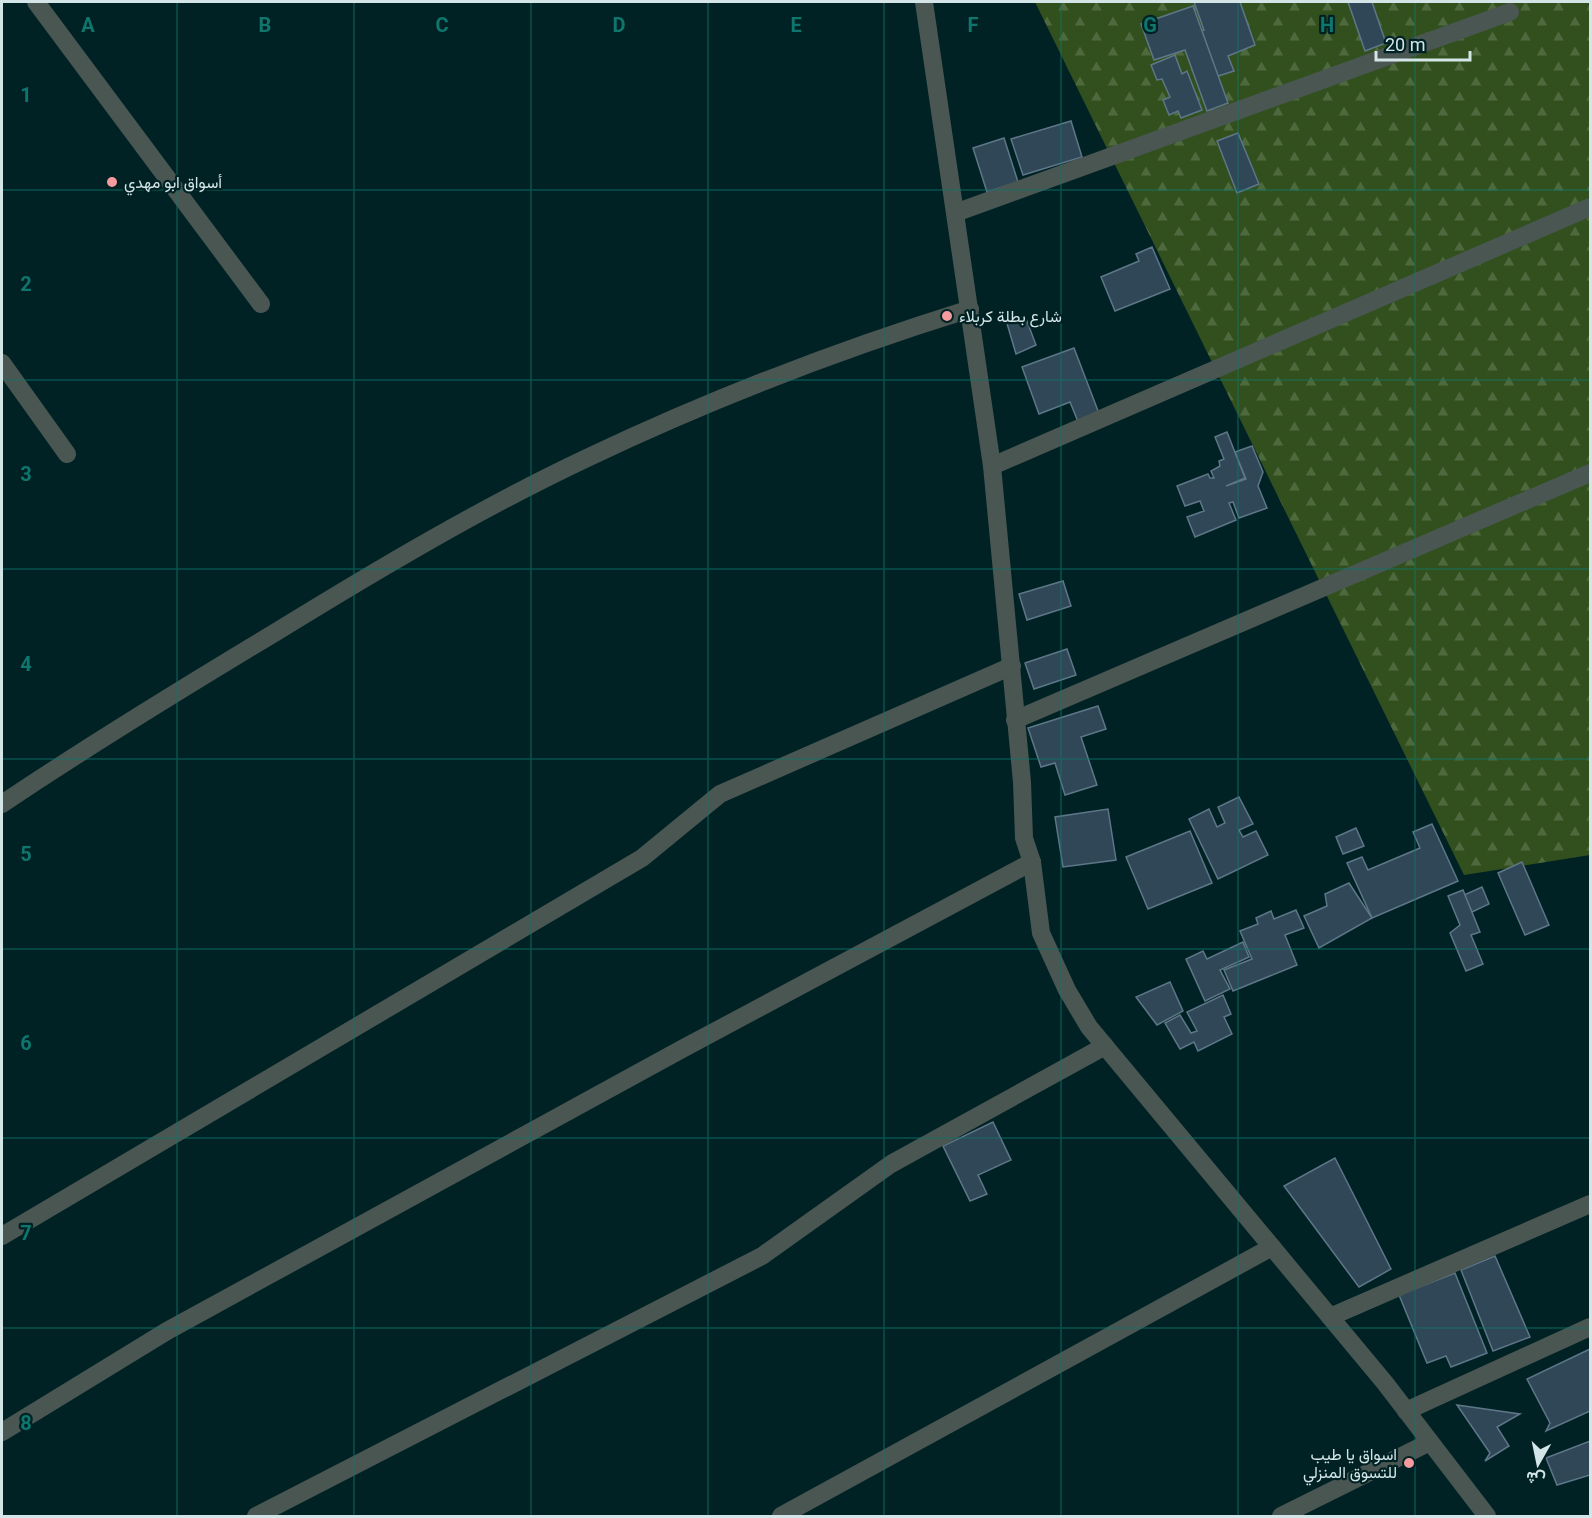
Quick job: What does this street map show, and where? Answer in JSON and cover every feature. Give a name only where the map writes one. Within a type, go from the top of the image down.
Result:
[{"type":"street","points":[[36,2],[261,304]]},
{"type":"street","points":[[924,2],[992,466],[1022,782],[1024,838],[1032,862],[1041,933],[1067,990],[1089,1027],[1330,1317],[1487,1516]]},
{"type":"street","points":[[955,213],[1510,12]]},
{"type":"street","points":[[992,466],[1590,207]]},
{"type":"street","points":[[2,804],[85,748],[376,571],[514,494],[729,394],[877,338],[970,309]]},
{"type":"street","points":[[2,363],[67,454]]},
{"type":"street","points":[[1016,720],[1590,473]]},
{"type":"street","points":[[2,1236],[642,858],[720,794],[1012,666]]},
{"type":"street","points":[[2,1432],[167,1331],[682,1049],[1032,862]]},
{"type":"street","points":[[256,1516],[762,1256],[891,1164],[1105,1046]]},
{"type":"street","points":[[1330,1317],[1590,1204]]},
{"type":"street","points":[[781,1516],[1272,1247]]},
{"type":"street","points":[[1406,1411],[1590,1327]]},
{"type":"street","points":[[1281,1516],[1430,1442]]},
{"type":"green space","points":[[1035,2],[1590,2],[1590,855],[1464,875]]},
{"type":"building","points":[[1194,2],[1240,2],[1255,45],[1228,56],[1234,71],[1215,77],[1199,32],[1204,30]]},
{"type":"building","points":[[1348,2],[1372,2],[1386,43],[1365,51]]},
{"type":"building","points":[[1193,6],[1228,103],[1207,111],[1185,50],[1154,60],[1141,24]]},
{"type":"building","points":[[1175,55],[1182,74],[1187,71],[1202,110],[1181,118],[1178,111],[1169,115],[1163,100],[1170,97],[1162,79],[1157,80],[1151,65]]},
{"type":"building","points":[[1071,121],[1082,157],[1023,175],[1011,139]]},
{"type":"building","points":[[1238,133],[1259,184],[1237,193],[1217,141]]},
{"type":"building","points":[[1004,138],[1018,182],[987,192],[973,148]]},
{"type":"building","points":[[1152,247],[1170,289],[1115,311],[1101,277],[1139,261],[1136,254]]},
{"type":"building","points":[[1025,316],[1036,345],[1016,354],[1006,320]]},
{"type":"building","points":[[1074,348],[1100,416],[1079,424],[1070,402],[1039,414],[1022,367]]},
{"type":"building","points":[[1227,432],[1245,478],[1226,486],[1246,479],[1235,452],[1252,446],[1263,472],[1258,486],[1267,508],[1239,518],[1233,502],[1229,503],[1236,520],[1195,537],[1187,517],[1204,511],[1200,501],[1185,506],[1177,486],[1208,474],[1210,478],[1214,478],[1211,471],[1220,466],[1219,461],[1224,459],[1215,437]]},
{"type":"building","points":[[1063,581],[1071,606],[1027,620],[1019,594]]},
{"type":"building","points":[[1067,649],[1076,675],[1034,689],[1025,663]]},
{"type":"building","points":[[1098,706],[1106,729],[1081,737],[1097,785],[1065,795],[1055,763],[1041,767],[1028,728]]},
{"type":"building","points":[[1239,797],[1253,824],[1239,830],[1243,837],[1256,831],[1268,855],[1218,879],[1189,819],[1209,809],[1217,827],[1225,823],[1218,807]]},
{"type":"building","points":[[1108,809],[1116,860],[1063,867],[1055,817]]},
{"type":"building","points":[[1432,824],[1458,881],[1372,918],[1347,863],[1362,857],[1368,870],[1420,848],[1413,832]]},
{"type":"building","points":[[1356,828],[1364,846],[1343,854],[1336,837]]},
{"type":"building","points":[[1190,831],[1212,883],[1148,909],[1126,857]]},
{"type":"building","points":[[1522,862],[1549,925],[1525,935],[1498,873]]},
{"type":"building","points":[[1349,883],[1372,918],[1319,948],[1304,916],[1327,906],[1325,894]]},
{"type":"building","points":[[1482,887],[1489,904],[1472,912],[1464,895]]},
{"type":"building","points":[[1463,890],[1480,932],[1471,935],[1483,964],[1466,971],[1450,933],[1460,925],[1448,896]]},
{"type":"building","points":[[1296,910],[1304,928],[1285,935],[1297,965],[1233,991],[1224,970],[1252,959],[1240,931],[1258,924],[1256,918],[1271,911],[1274,919]]},
{"type":"building","points":[[1243,942],[1249,957],[1220,970],[1230,989],[1205,1001],[1186,959],[1203,951],[1207,959]]},
{"type":"building","points":[[1170,982],[1183,1011],[1157,1025],[1136,997]]},
{"type":"building","points":[[1223,995],[1231,1014],[1224,1017],[1232,1034],[1198,1051],[1194,1042],[1180,1049],[1165,1023],[1180,1015],[1191,1033],[1197,1031],[1187,1012]]},
{"type":"building","points":[[993,1122],[1011,1160],[978,1175],[987,1194],[970,1201],[943,1146]]},
{"type":"building","points":[[1335,1158],[1391,1269],[1359,1287],[1284,1186]]},
{"type":"building","points":[[1495,1256],[1530,1337],[1493,1351],[1461,1270]]},
{"type":"building","points":[[1455,1273],[1487,1353],[1451,1367],[1446,1356],[1427,1363],[1399,1295]]},
{"type":"building","points":[[1590,1349],[1590,1411],[1546,1431],[1550,1423],[1527,1379]]},
{"type":"building","points":[[1457,1405],[1520,1414],[1497,1427],[1509,1446],[1485,1461],[1490,1453]]},
{"type":"building","points":[[1590,1441],[1590,1475],[1557,1485],[1546,1458]]},
{"type":"place","name":"أسواق ابو مهدي","points":[[112,182]]},
{"type":"place","name":"شارع بطلة كربلاء","points":[[947,316]]},
{"type":"place","name":"اسواق يا طيب للتسوق المنزلي","points":[[1409,1463]]}]
